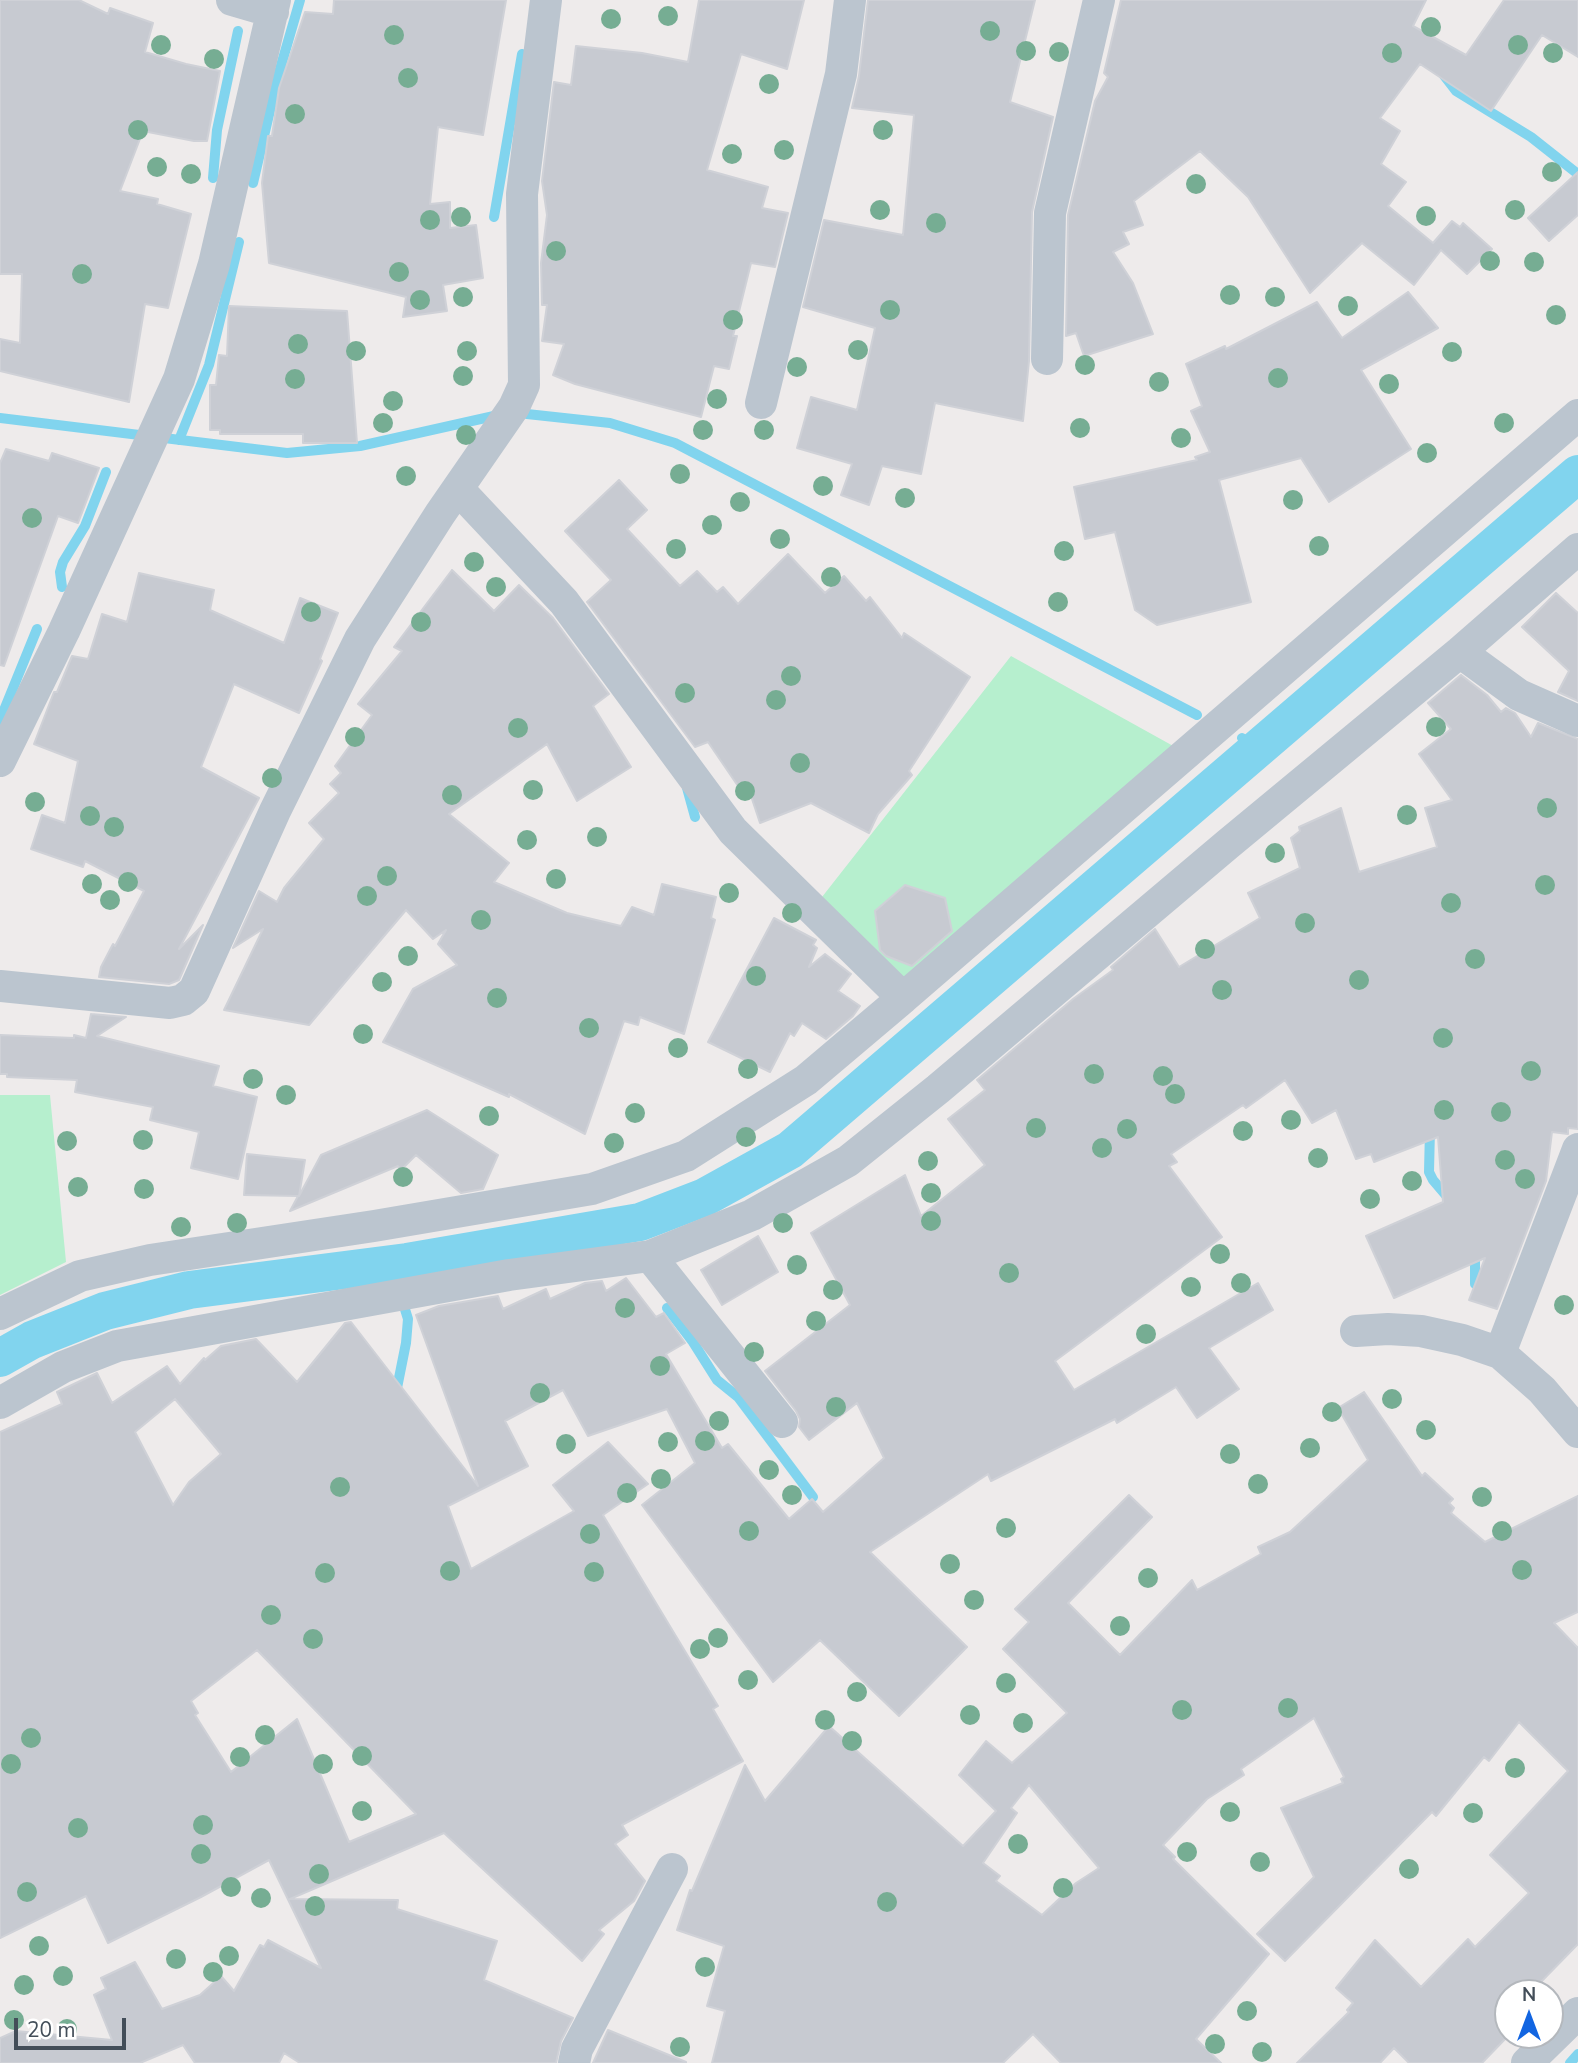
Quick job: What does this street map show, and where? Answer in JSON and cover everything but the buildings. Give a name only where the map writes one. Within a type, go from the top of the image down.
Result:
[{"type":"street","points":[[0,761],[64,631],[179,379],[214,264],[274,6],[232,0]]},
{"type":"street","points":[[0,986],[170,1003],[183,1000],[194,991],[275,811],[360,639],[514,407],[524,386],[522,194],[547,0]]},
{"type":"street","points":[[761,404],[841,74],[850,0]]},
{"type":"street","points":[[1047,359],[1050,213],[1099,0]]},
{"type":"street","points":[[0,1314],[80,1276],[149,1260],[592,1189],[687,1156],[806,1080],[1578,415]]},
{"type":"street","points":[[458,489],[564,602],[733,831],[903,999]]},
{"type":"street","points":[[0,1404],[64,1367],[117,1346],[509,1275],[650,1256],[752,1215],[848,1161],[939,1089],[1460,652],[1578,549]]},
{"type":"street","points":[[1460,652],[1519,695],[1578,721]]},
{"type":"street","points":[[1500,1353],[1578,1149]]},
{"type":"street","points":[[650,1256],[782,1422]]},
{"type":"street","points":[[1356,1331],[1421,1331],[1462,1340],[1500,1353],[1542,1390],[1578,1432]]},
{"type":"street","points":[[574,2063],[577,2049],[671,1869]]},
{"type":"street","points":[[1527,2063],[1578,2013]]},
{"type":"green space","points":[[1011,656],[1175,747],[908,985],[822,897]]},
{"type":"green space","points":[[0,1095],[50,1095],[66,1262],[0,1295]]},
{"type":"waterway","points":[[253,183],[278,76],[300,0]]},
{"type":"waterway","points":[[213,178],[217,130],[238,31]]},
{"type":"waterway","points":[[494,217],[522,54]]},
{"type":"waterway","points":[[1439,69],[1456,91],[1531,137],[1578,174]]},
{"type":"waterway","points":[[179,440],[209,365],[239,242]]},
{"type":"waterway","points":[[527,414],[610,423],[675,443],[1197,715]]},
{"type":"waterway","points":[[0,418],[287,453],[360,446],[494,416]]},
{"type":"waterway","points":[[62,587],[60,572],[63,562],[85,526],[106,472]]},
{"type":"waterway","points":[[0,1358],[32,1340],[105,1311],[189,1290],[407,1262],[640,1222],[705,1197],[790,1150],[1578,474]]},
{"type":"waterway","points":[[0,720],[37,629]]},
{"type":"waterway","points":[[1242,738],[1260,748]]},
{"type":"waterway","points":[[687,788],[695,817]]},
{"type":"waterway","points":[[1430,1129],[1429,1172],[1450,1200]]},
{"type":"waterway","points":[[1475,1248],[1475,1284]]},
{"type":"waterway","points":[[395,1398],[406,1343],[408,1319],[400,1293],[407,1262]]},
{"type":"waterway","points":[[667,1308],[717,1380],[738,1397],[813,1497]]},
{"type":"waterway","points":[[1570,2063],[1578,2054]]}]
